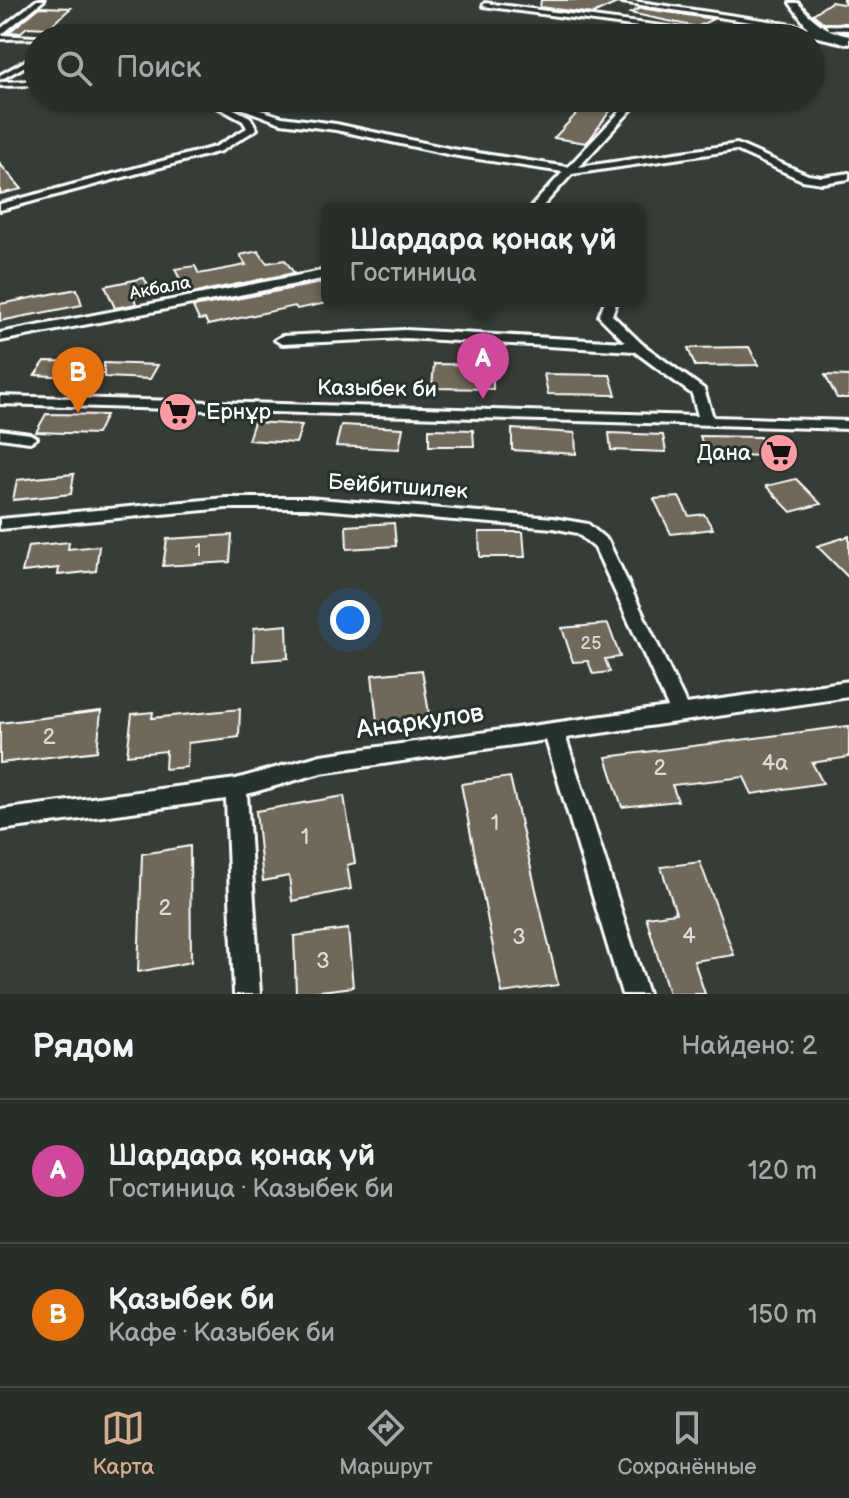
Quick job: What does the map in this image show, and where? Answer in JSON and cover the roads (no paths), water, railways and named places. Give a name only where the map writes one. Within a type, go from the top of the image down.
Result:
[{"type":"main road","points":[[796,3],[807,23],[778,23],[796,3]]},
{"type":"main road","points":[[778,23],[782,24]]},
{"type":"main road","points":[[825,30],[849,39]]},
{"type":"main road","points":[[825,34],[849,39]]},
{"type":"street","points":[[0,35],[41,0]]},
{"type":"street","points":[[612,0],[778,23]]},
{"type":"street","points":[[485,5],[631,24]]},
{"type":"street","points":[[829,27],[849,28]]},
{"type":"street","points":[[0,35],[24,37]]},
{"type":"street","points":[[0,78],[24,64]]},
{"type":"street","points":[[0,84],[24,83]]},
{"type":"street","points":[[0,207],[218,149],[252,129],[241,112]]},
{"type":"street","points":[[247,112],[452,152],[556,166],[571,171],[737,147],[765,158],[787,172],[814,180],[849,176]]},
{"type":"street","points":[[542,203],[625,112]]},
{"type":"street","name":"Акбала","points":[[0,337],[321,275]]},
{"type":"street","points":[[609,307],[605,316],[637,347],[699,392],[706,418]]},
{"type":"street","points":[[282,340],[405,334],[637,347]]},
{"type":"street","name":"Казыбек би","points":[[0,400],[121,407],[706,418],[842,424]]},
{"type":"street","points":[[842,424],[849,439]]},
{"type":"street","points":[[0,434],[30,438]]},
{"type":"street","name":"Бейбитшилек","points":[[0,524],[226,503],[307,503],[428,510],[582,528],[602,545],[680,712]]},
{"type":"street","name":"Анаркулов","points":[[0,820],[236,788],[321,764],[849,689]]},
{"type":"street","points":[[554,732],[635,994]]},
{"type":"street","points":[[236,788],[247,994]]},
{"type":"place","name":"Шардара қонақ үй","points":[[483,399]]},
{"type":"place","name":"Ернұр","points":[[178,412]]},
{"type":"place","name":"Қазыбек би","points":[[78,413]]},
{"type":"place","name":"Дана","points":[[779,453]]}]
